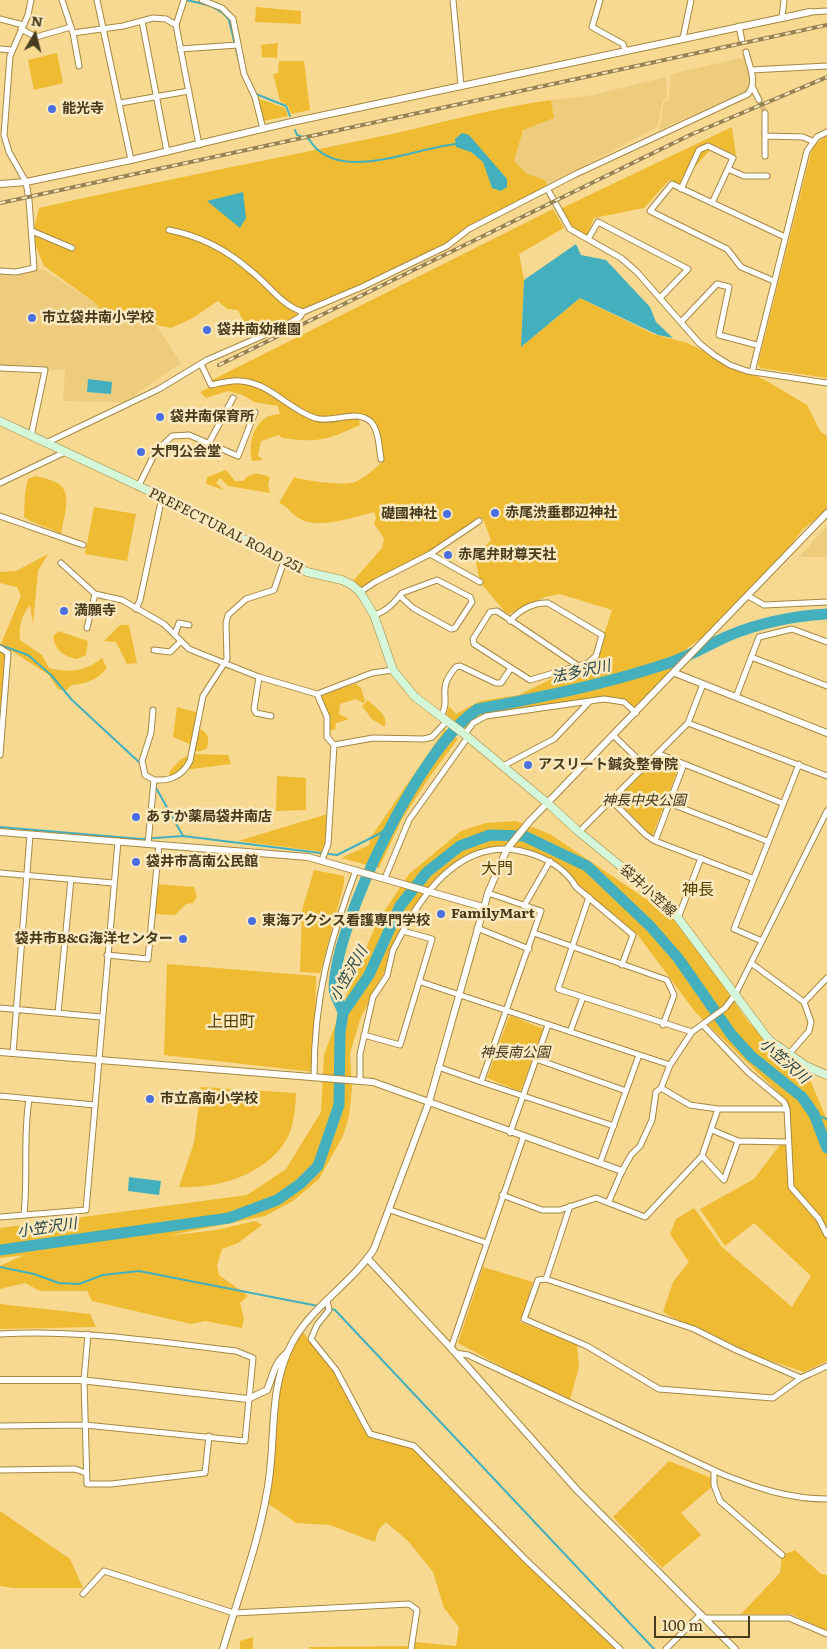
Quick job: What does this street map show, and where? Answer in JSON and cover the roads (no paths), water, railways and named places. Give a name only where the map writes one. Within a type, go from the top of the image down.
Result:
[{"type":"main road","name":"PREFECTURAL ROAD 251","points":[[0,421],[162,497],[307,572],[342,580],[360,592],[374,615],[393,670],[415,697],[446,720]]},
{"type":"main road","name":"袋井小笠線","points":[[446,720],[651,891],[678,918],[769,1040],[806,1066],[827,1075]]},
{"type":"street","points":[[0,271],[16,272],[34,268],[26,182],[5,142],[8,80],[12,50],[31,0]]},
{"type":"street","points":[[62,0],[72,30],[79,66]]},
{"type":"street","points":[[97,0],[131,160]]},
{"type":"street","points":[[184,0],[176,25],[199,145]]},
{"type":"street","points":[[202,0],[222,8],[233,19],[244,74],[255,97],[263,128]]},
{"type":"street","points":[[454,0],[461,86]]},
{"type":"street","points":[[600,0],[592,27],[623,44],[625,50]]},
{"type":"street","points":[[682,38],[691,0]]},
{"type":"street","points":[[782,17],[784,0]]},
{"type":"street","points":[[0,184],[26,182],[199,145],[263,128],[625,50],[782,17],[827,11]]},
{"type":"street","points":[[0,19],[22,27],[36,37],[72,30],[104,28],[142,21],[166,19],[176,25]]},
{"type":"street","points":[[142,21],[167,152]]},
{"type":"street","points":[[739,26],[742,40]]},
{"type":"street","points":[[180,49],[238,44]]},
{"type":"street","points":[[0,49],[12,50]]},
{"type":"street","points":[[746,52],[753,88],[759,100]]},
{"type":"street","points":[[751,70],[827,66]]},
{"type":"street","points":[[0,80],[8,80]]},
{"type":"street","points":[[46,443],[159,389],[201,364],[283,327],[300,317],[303,312],[447,246],[469,228],[548,190],[576,174],[748,94],[753,88]]},
{"type":"street","points":[[120,103],[189,91]]},
{"type":"street","points":[[765,113],[765,156]]},
{"type":"street","points":[[752,372],[757,345],[808,150],[812,141],[827,132]]},
{"type":"street","points":[[766,136],[803,137],[812,141]]},
{"type":"street","points":[[681,188],[699,150],[708,146],[733,158],[712,203]]},
{"type":"street","points":[[728,169],[744,176],[767,176]]},
{"type":"street","points":[[774,281],[741,267],[727,250],[650,211],[672,184],[785,237]]},
{"type":"street","points":[[548,190],[570,229],[621,258],[637,272],[700,343],[714,355],[730,365],[752,372],[827,383]]},
{"type":"street","points":[[588,239],[598,222],[688,269],[660,298]]},
{"type":"street","points":[[169,230],[193,235],[210,243],[252,271],[280,298],[303,312]]},
{"type":"street","points":[[32,231],[72,248]]},
{"type":"street","points":[[681,322],[717,284],[729,287],[719,335],[757,345]]},
{"type":"street","points":[[201,364],[211,385],[241,381],[260,386],[317,419],[328,420],[356,416],[366,419],[372,423],[377,436],[381,458]]},
{"type":"street","points":[[0,368],[45,370],[31,436]]},
{"type":"street","points":[[209,444],[234,398]]},
{"type":"street","points":[[138,486],[155,454],[172,436],[189,435],[238,456],[256,412]]},
{"type":"street","points":[[0,483],[65,452]]},
{"type":"street","points":[[136,609],[140,600],[162,497]]},
{"type":"street","points":[[223,1649],[268,1492],[275,1396],[280,1370],[301,1330],[368,1258],[374,1249],[390,1210],[428,1102],[483,907],[507,848],[529,822],[675,673],[827,513]]},
{"type":"street","points":[[0,516],[83,545]]},
{"type":"street","points":[[360,592],[375,582],[430,554],[479,521]]},
{"type":"street","points":[[430,554],[480,582]]},
{"type":"street","points":[[152,710],[151,733],[142,761],[142,768],[145,774],[154,780],[171,779],[186,769],[190,761],[203,696],[226,664],[226,623],[228,615],[246,599],[274,590],[284,561]]},
{"type":"street","points":[[61,563],[96,594],[122,600],[164,624],[189,649],[259,677],[317,694],[372,673],[393,670]]},
{"type":"street","points":[[374,615],[387,611],[400,596],[437,580],[470,597],[472,602],[455,628],[451,629],[413,608],[400,596]]},
{"type":"street","points":[[87,628],[96,594]]},
{"type":"street","points":[[748,596],[764,605],[827,602]]},
{"type":"street","points":[[510,620],[517,613],[541,602],[548,603],[602,635],[596,656],[588,662],[530,680],[474,644],[473,639],[490,612],[497,611],[510,620],[577,665]]},
{"type":"street","points":[[175,634],[179,623],[189,625]]},
{"type":"street","points":[[736,697],[759,636],[792,630],[827,642]]},
{"type":"street","points":[[154,650],[170,652],[181,641]]},
{"type":"street","points":[[0,648],[8,653],[0,753]]},
{"type":"street","points":[[751,657],[827,686]]},
{"type":"street","points":[[334,745],[373,738],[424,739],[432,737],[446,720],[444,684],[456,667],[460,666],[496,683],[501,683],[511,668]]},
{"type":"street","points":[[675,673],[827,732]]},
{"type":"street","points":[[259,677],[254,709],[256,713],[271,716]]},
{"type":"street","points":[[579,832],[688,723],[704,684]]},
{"type":"street","points":[[317,694],[327,717],[327,737],[334,745],[328,844],[322,860]]},
{"type":"street","points":[[381,877],[409,820],[473,723],[486,716],[604,699],[624,702],[636,713]]},
{"type":"street","points":[[503,766],[554,739],[589,702]]},
{"type":"street","points":[[688,723],[827,776]]},
{"type":"street","points":[[614,736],[645,766]]},
{"type":"street","points":[[659,754],[782,803]]},
{"type":"street","points":[[654,841],[684,764]]},
{"type":"street","points":[[762,942],[734,929],[752,878],[798,764]]},
{"type":"street","points":[[148,844],[154,780]]},
{"type":"street","points":[[611,800],[646,836],[654,841],[752,878]]},
{"type":"street","points":[[669,803],[767,841]]},
{"type":"street","points":[[609,1201],[622,1171],[631,1155],[640,1146],[652,1120],[656,1092],[661,1088],[670,1065],[692,1032],[725,1008],[735,995],[825,820],[827,811]]},
{"type":"street","points":[[0,832],[159,844],[322,860],[483,907]]},
{"type":"street","points":[[13,1053],[30,835]]},
{"type":"street","points":[[0,1217],[86,1210],[118,841]]},
{"type":"street","points":[[107,955],[148,959],[159,844]]},
{"type":"street","points":[[360,1081],[360,1054],[373,997],[387,976],[393,950],[426,891],[443,875],[474,854],[507,848],[550,860],[633,935],[622,965]]},
{"type":"street","points":[[678,918],[701,858]]},
{"type":"street","points":[[524,906],[550,860]]},
{"type":"street","points":[[315,1078],[316,1016],[325,964],[333,934],[358,870]]},
{"type":"street","points":[[0,873],[113,883]]},
{"type":"street","points":[[58,1013],[71,879]]},
{"type":"street","points":[[481,1082],[541,911],[488,893]]},
{"type":"street","points":[[589,897],[558,989],[663,1025],[692,1032]]},
{"type":"street","points":[[477,928],[529,949]]},
{"type":"street","points":[[364,1035],[400,1045],[432,939],[404,931]]},
{"type":"street","points":[[534,933],[667,980],[674,995],[663,1025]]},
{"type":"street","points":[[751,962],[804,1002],[811,1022],[809,1030],[789,1054]]},
{"type":"street","points":[[804,1002],[827,978]]},
{"type":"street","points":[[420,982],[458,993],[670,1065]]},
{"type":"street","points":[[570,1032],[583,997]]},
{"type":"street","points":[[0,1008],[102,1017]]},
{"type":"street","points":[[704,1024],[748,1072],[784,1102],[787,1109],[791,1187],[819,1219],[827,1235]]},
{"type":"street","points":[[510,1133],[548,1025]]},
{"type":"street","points":[[0,1052],[373,1082],[523,1138],[622,1171]]},
{"type":"street","points":[[600,1163],[639,1055]]},
{"type":"street","points":[[536,1059],[626,1091]]},
{"type":"street","points":[[438,1067],[614,1126]]},
{"type":"street","points":[[661,1088],[690,1105],[718,1109],[787,1109]]},
{"type":"street","points":[[0,1096],[95,1105]]},
{"type":"street","points":[[24,1215],[27,1185],[24,1169],[27,1142],[25,1123],[29,1099]]},
{"type":"street","points":[[502,1195],[542,1210],[560,1210],[596,1198],[609,1201],[645,1217],[702,1156],[718,1109]]},
{"type":"street","points":[[712,1130],[738,1141],[788,1142]]},
{"type":"street","points":[[453,1350],[502,1195],[523,1138]]},
{"type":"street","points":[[702,1156],[724,1180],[738,1141]]},
{"type":"street","points":[[546,1279],[570,1206]]},
{"type":"street","points":[[390,1210],[487,1244]]},
{"type":"street","points":[[368,1258],[453,1350],[576,1490],[735,1649]]},
{"type":"street","points":[[801,1378],[694,1330],[546,1279],[538,1280],[524,1319],[588,1346],[659,1389],[773,1398],[801,1378],[827,1366]]},
{"type":"street","points":[[327,1301],[329,1310],[317,1325],[311,1339],[336,1370],[370,1434],[414,1446],[526,1560],[620,1649]]},
{"type":"street","points":[[0,1334],[88,1334],[236,1350],[253,1358],[245,1441],[85,1425],[0,1426]]},
{"type":"street","points":[[88,1334],[84,1380],[87,1484],[205,1473],[209,1436]]},
{"type":"street","points":[[453,1350],[468,1355],[714,1470],[783,1496],[827,1499]]},
{"type":"street","points":[[0,1380],[84,1380],[248,1398],[267,1390],[279,1358],[288,1352]]},
{"type":"street","points":[[0,1470],[75,1469],[86,1473]]},
{"type":"street","points":[[714,1470],[714,1485],[720,1501],[782,1555]]},
{"type":"street","points":[[83,1594],[104,1571],[234,1613],[409,1604],[417,1610],[411,1649]]},
{"type":"street","points":[[666,1649],[703,1616],[789,1618],[827,1634]]},
{"type":"water","points":[[462,133],[469,135],[507,179],[507,187],[501,191],[492,188],[483,162],[471,152],[456,147],[455,139]]},
{"type":"water","points":[[243,192],[246,218],[240,228],[207,201]]},
{"type":"water","points":[[576,244],[581,255],[606,260],[650,307],[656,322],[673,338],[658,335],[580,298],[521,347],[524,280]]},
{"type":"water","points":[[88,379],[112,382],[111,394],[87,392]]},
{"type":"water","points":[[129,1177],[161,1181],[159,1195],[128,1191]]},
{"type":"waterway","points":[[185,0],[215,8],[229,20],[242,74]]},
{"type":"waterway","points":[[256,94],[286,106],[290,116]]},
{"type":"waterway","points":[[295,130],[297,135],[309,139],[321,153],[338,160],[357,162],[378,160],[457,144]]},
{"type":"waterway","name":"法多沢川","points":[[343,1013],[334,988],[338,958],[349,921],[365,880],[385,837],[408,795],[432,758],[456,729],[478,709],[598,684],[677,660],[752,627],[789,618],[827,614]]},
{"type":"waterway","points":[[0,645],[28,655],[51,675],[72,700],[140,763]]},
{"type":"waterway","points":[[155,786],[183,836]]},
{"type":"waterway","points":[[0,827],[141,839],[183,836],[337,855],[379,834],[391,825]]},
{"type":"waterway","name":"小笠沢川","points":[[0,1250],[229,1218],[277,1200],[300,1184],[318,1166],[339,1105],[340,1033],[343,1013],[369,975],[400,906],[427,872],[460,846],[490,835],[524,836],[587,866],[650,926],[678,958],[731,1034],[751,1056],[802,1097],[814,1114],[827,1148]]},
{"type":"waterway","points":[[814,1114],[827,1119]]},
{"type":"waterway","points":[[0,1267],[34,1274],[59,1283],[79,1284],[103,1275],[139,1271],[318,1306]]},
{"type":"waterway","points":[[323,1307],[335,1310],[654,1649]]},
{"type":"tunnel","points":[[759,100],[765,113]]},
{"type":"railway","points":[[0,203],[827,25]]},
{"type":"railway","points":[[219,365],[690,135],[827,77]]},
{"type":"place","name":"能光寺","points":[[52,109]]},
{"type":"place","name":"市立袋井南小学校","points":[[32,318]]},
{"type":"place","name":"袋井南幼稚園","points":[[207,330]]},
{"type":"place","name":"袋井南保育所","points":[[160,417]]},
{"type":"place","name":"大門公会堂","points":[[141,452]]},
{"type":"place","name":"赤尾渋垂郡辺神社","points":[[495,513]]},
{"type":"place","name":"礎國神社","points":[[447,514]]},
{"type":"place","name":"赤尾弁財尊天社","points":[[448,555]]},
{"type":"place","name":"満願寺","points":[[64,611]]},
{"type":"place","name":"アスリート鍼灸整骨院","points":[[528,765]]},
{"type":"place","name":"あすか薬局袋井南店","points":[[136,817]]},
{"type":"place","name":"袋井市高南公民館","points":[[136,862]]},
{"type":"place","name":"FamilyMart","points":[[441,914]]},
{"type":"place","name":"東海アクシス看護専門学校","points":[[252,921]]},
{"type":"place","name":"袋井市B&G海洋センター","points":[[183,939]]},
{"type":"place","name":"市立高南小学校","points":[[150,1099]]},
{"type":"district","name":"大門","points":[[497,869]]},
{"type":"district","name":"神長","points":[[698,890]]},
{"type":"district","name":"上田町","points":[[231,1022]]},
{"type":"park label","name":"神長中央公園","points":[[644,801]]},
{"type":"park label","name":"神長南公園","points":[[515,1053]]}]
